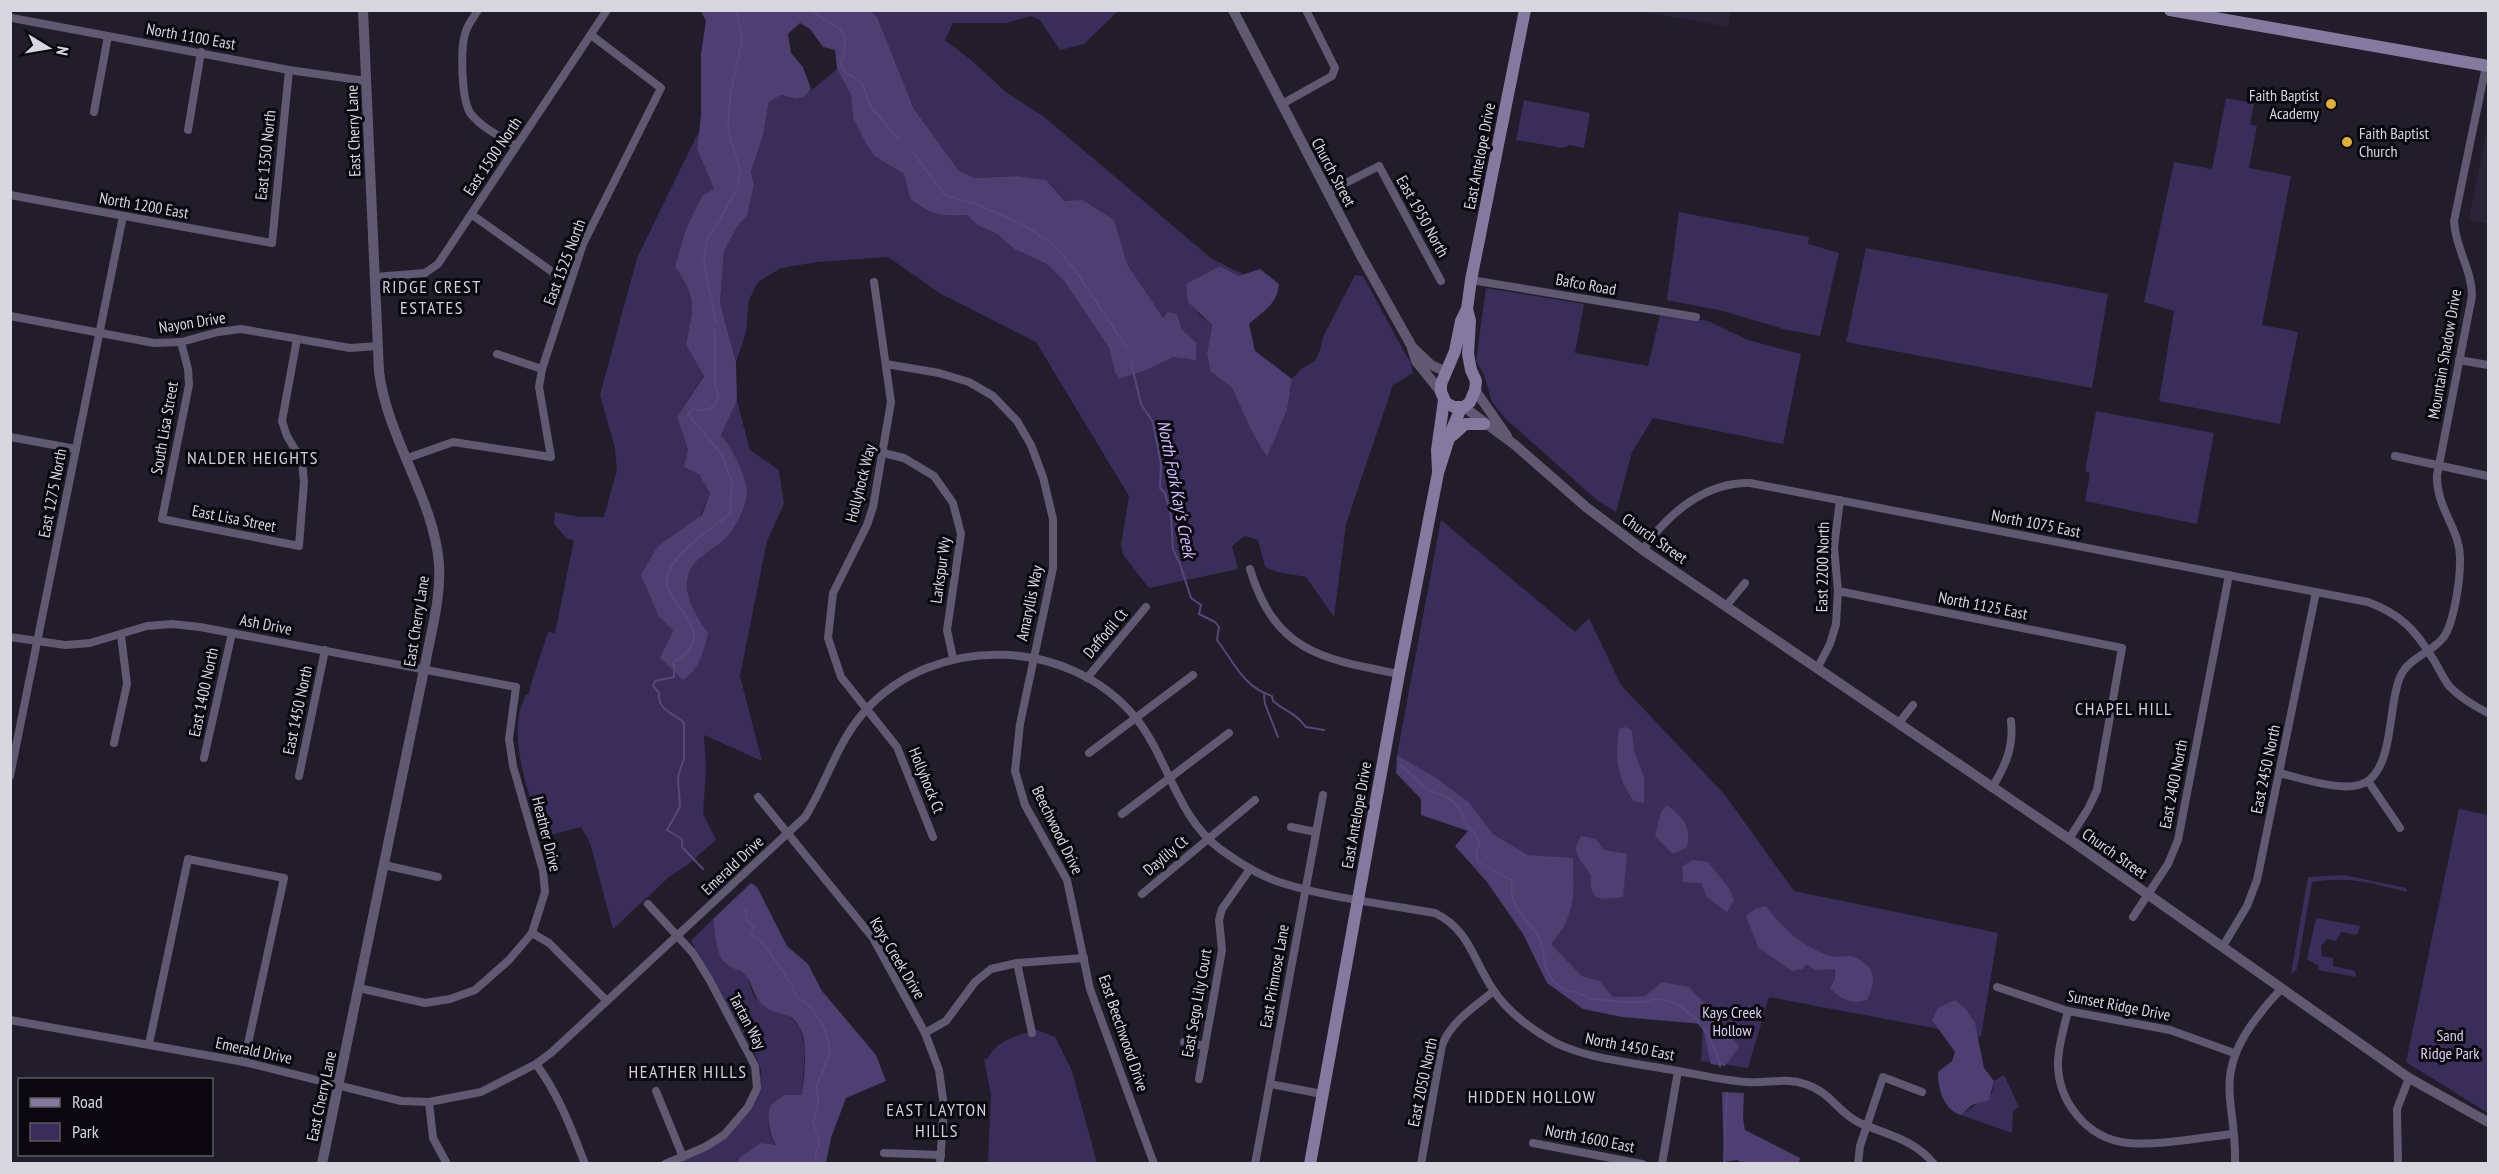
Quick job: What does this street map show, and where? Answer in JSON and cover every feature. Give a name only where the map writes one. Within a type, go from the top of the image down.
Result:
[{"type":"main road","name":"East Antelope Drive","points":[[1447,371],[1457,346],[1461,321],[1467,309],[1525,10]]},
{"type":"main road","points":[[2170,10],[2487,66]]},
{"type":"main road","name":"East Antelope Drive","points":[[1467,309],[1470,321],[1468,354],[1470,370]]},
{"type":"main road","points":[[1457,366],[1470,370],[1475,379],[1475,390],[1470,402],[1463,408],[1451,406],[1442,396],[1441,384],[1447,371],[1457,366]]},
{"type":"main road","name":"East Antelope Drive","points":[[1438,473],[1437,450],[1442,396]]},
{"type":"main road","name":"East Antelope Drive","points":[[1310,1164],[1438,473],[1463,408]]},
{"type":"main road","points":[[1449,441],[1462,425],[1484,423]]},
{"type":"street","name":"East Cherry Lane","points":[[322,1164],[437,605],[439,563],[428,514],[382,394],[363,10]]},
{"type":"street","points":[[478,10],[466,29],[463,44],[465,100],[470,112],[483,126],[516,146]]},
{"type":"street","name":"East 1500 North","points":[[375,277],[425,273],[438,264],[607,10]]},
{"type":"street","name":"Church Street","points":[[1233,10],[1411,345],[1416,361],[1442,396]]},
{"type":"street","points":[[1282,104],[1332,76],[1335,68],[1306,10]]},
{"type":"street","name":"North 1100 East","points":[[12,17],[289,70],[366,81]]},
{"type":"street","name":"East 1525 North","points":[[405,459],[453,442],[551,457],[539,387],[542,369],[583,244],[661,88],[591,35]]},
{"type":"street","points":[[94,112],[108,36]]},
{"type":"street","points":[[188,130],[201,52]]},
{"type":"street","name":"Mountain Shadow Drive","points":[[2368,782],[2378,772],[2383,758],[2399,680],[2406,665],[2443,639],[2447,632],[2459,576],[2459,547],[2438,494],[2439,465],[2472,285],[2454,237],[2454,222],[2487,66]]},
{"type":"street","name":"East 1350 North","points":[[272,243],[289,70]]},
{"type":"street","name":"East 1950 North","points":[[1328,192],[1378,166],[1441,281]]},
{"type":"street","name":"North 1200 East","points":[[10,195],[272,243]]},
{"type":"street","points":[[471,214],[554,273],[571,279]]},
{"type":"street","name":"East 1275 North","points":[[10,776],[15,731],[38,642],[123,216]]},
{"type":"street","name":"Bafco Road","points":[[1471,280],[1696,317]]},
{"type":"street","name":"Hollyhock Way","points":[[867,709],[841,677],[828,638],[833,593],[870,516],[884,453],[891,402],[874,282]]},
{"type":"street","name":"Nayon Drive","points":[[10,316],[154,343],[181,342],[218,332],[241,329],[350,348],[378,346]]},
{"type":"street","name":"East Lisa Street","points":[[162,519],[299,546],[304,482],[302,461],[287,436],[282,421],[297,339]]},
{"type":"street","name":"South Lisa Street","points":[[162,519],[189,385],[188,369],[181,342]]},
{"type":"street","name":"Church Street","points":[[1411,345],[1429,363],[1447,371]]},
{"type":"street","points":[[497,354],[542,369]]},
{"type":"street","points":[[2459,360],[2488,365]]},
{"type":"street","name":"Amaryllis Way","points":[[886,364],[939,373],[969,382],[993,396],[1017,421],[1031,445],[1043,477],[1053,519],[1053,568],[1033,658]]},
{"type":"street","name":"Church Street","points":[[1475,390],[1515,446]]},
{"type":"street","name":"Church Street","points":[[1463,408],[1515,446],[1586,507],[1643,550],[2069,839],[2409,1078],[2488,1122]]},
{"type":"street","points":[[10,436],[76,448]]},
{"type":"street","name":"Larkspur Wy","points":[[884,453],[904,458],[934,476],[953,503],[961,534],[947,630],[953,658]]},
{"type":"street","points":[[2395,456],[2488,476]]},
{"type":"street","name":"North 1075 East","points":[[1643,550],[1658,528],[1680,509],[1716,487],[1732,483],[1750,483],[2316,592]]},
{"type":"street","name":"East 2200 North","points":[[1818,667],[1830,644],[1836,624],[1838,591],[1834,547],[1840,500]]},
{"type":"street","points":[[1250,569],[1264,606],[1274,621],[1289,636],[1320,656],[1347,664],[1399,674]]},
{"type":"street","name":"East 2400 North","points":[[2133,917],[2168,864],[2178,840],[2229,575]]},
{"type":"street","points":[[1727,605],[1745,583]]},
{"type":"street","name":"North 1125 East","points":[[1838,591],[2122,648],[2097,790],[2069,839]]},
{"type":"street","points":[[2316,592],[2367,602],[2392,611],[2410,627],[2449,685],[2468,703],[2488,713]]},
{"type":"street","name":"East 2450 North","points":[[2223,946],[2247,906],[2257,880],[2316,592]]},
{"type":"street","name":"Daffodil Ct","points":[[1087,678],[1146,607]]},
{"type":"street","name":"Ash Drive","points":[[10,637],[65,645],[90,643],[122,636],[147,626],[172,624],[326,650],[516,687]]},
{"type":"street","name":"East 1400 North","points":[[204,758],[232,633]]},
{"type":"street","points":[[114,743],[127,684],[122,636]]},
{"type":"street","name":"East 1450 North","points":[[299,776],[326,650]]},
{"type":"street","name":"Emerald Drive","points":[[10,1020],[244,1062],[401,1101],[429,1102],[481,1092],[536,1064],[678,937],[805,817],[820,794],[844,738],[881,695],[917,671],[953,658],[996,654],[1033,658],[1067,667],[1116,699],[1135,717],[1184,806],[1208,839],[1250,869],[1278,882],[1358,899]]},
{"type":"street","name":"Beechwood Drive","points":[[1033,658],[1020,724],[1015,771],[1025,805],[1067,880],[1074,910]]},
{"type":"street","points":[[1089,753],[1193,675]]},
{"type":"street","name":"Heather Drive","points":[[359,988],[425,1004],[450,999],[475,990],[509,960],[532,933],[544,892],[544,882],[543,871],[513,766],[509,739],[516,687]]},
{"type":"street","points":[[1899,723],[1913,705]]},
{"type":"street","name":"Hollyhock Ct","points":[[867,709],[897,747],[933,837]]},
{"type":"street","points":[[1992,788],[2006,764],[2013,738],[2011,721]]},
{"type":"street","points":[[1122,814],[1229,733]]},
{"type":"street","points":[[2279,774],[2338,786],[2354,787],[2368,782],[2400,828]]},
{"type":"street","name":"East Primrose Lane","points":[[1255,1164],[1323,795]]},
{"type":"street","name":"Kays Creek Drive","points":[[758,797],[873,938],[925,1033],[940,1080],[944,1107],[941,1159]]},
{"type":"street","name":"Daylily Ct","points":[[1142,894],[1255,800]]},
{"type":"street","points":[[1291,827],[1316,832]]},
{"type":"street","points":[[149,1044],[189,859],[284,878],[244,1062]]},
{"type":"street","points":[[384,865],[438,877]]},
{"type":"street","name":"East Sego Lily Court","points":[[1199,1079],[1222,950],[1219,920],[1222,909],[1250,869]]},
{"type":"street","name":"North 1450 East","points":[[1358,899],[1435,913],[1449,920],[1462,932],[1494,991],[1517,1016],[1557,1043],[1596,1056],[1745,1082],[1779,1080],[1804,1083],[1828,1095],[1845,1114],[1866,1125],[1903,1138],[1934,1164]]},
{"type":"street","name":"Tartan Way","points":[[648,904],[693,953],[704,970],[755,1066],[757,1088],[748,1107],[723,1135],[705,1147],[665,1164]]},
{"type":"street","name":"East Beechwood Drive","points":[[1074,910],[1090,988],[1154,1164]]},
{"type":"street","points":[[532,933],[549,943],[607,1001]]},
{"type":"street","points":[[925,1033],[946,1021],[975,982],[991,969],[1017,963],[1084,958]]},
{"type":"street","points":[[1017,963],[1032,1033]]},
{"type":"street","name":"Sunset Ridge Drive","points":[[1997,987],[2068,1011],[2170,1030],[2234,1053]]},
{"type":"street","points":[[2235,1164],[2229,1080],[2234,1053],[2271,998],[2282,989]]},
{"type":"street","name":"East 2050 North","points":[[1421,1164],[1442,1045],[1447,1032],[1494,991]]},
{"type":"street","points":[[2068,1011],[2058,1062],[2060,1080],[2064,1095],[2081,1121],[2109,1138],[2129,1143],[2233,1134]]},
{"type":"street","points":[[1184,1042],[1205,1046]]},
{"type":"street","points":[[536,1064],[562,1104],[585,1164]]},
{"type":"street","points":[[1662,1164],[1678,1071]]},
{"type":"street","points":[[1858,1164],[1866,1125],[1882,1077],[1922,1092]]},
{"type":"street","points":[[2398,1164],[2397,1109],[2409,1078]]},
{"type":"street","points":[[1270,1084],[1322,1094]]},
{"type":"street","points":[[656,1091],[683,1157]]},
{"type":"street","points":[[429,1102],[433,1138],[447,1164]]},
{"type":"street","name":"North 1600 East","points":[[1533,1143],[1642,1164]]},
{"type":"street","points":[[884,1153],[941,1159]]},
{"type":"shaded area","points":[[701,11],[870,11],[877,17],[914,109],[959,171],[975,178],[1018,176],[1046,180],[1065,201],[1082,200],[1114,220],[1127,264],[1163,318],[1168,312],[1177,314],[1182,329],[1196,343],[1196,360],[1173,357],[1144,371],[1120,378],[1115,373],[1109,348],[1064,281],[1047,264],[1014,249],[997,234],[977,225],[967,215],[937,214],[924,209],[910,199],[904,174],[874,156],[853,118],[851,95],[837,69],[835,50],[823,47],[810,29],[800,23],[788,34],[791,53],[803,67],[811,89],[804,97],[795,99],[781,95],[769,102],[763,136],[751,172],[754,185],[747,216],[737,227],[724,251],[720,303],[736,362],[737,401],[721,435],[738,463],[747,494],[742,512],[732,530],[725,539],[696,562],[689,575],[687,590],[694,610],[708,633],[697,665],[683,680],[660,658],[673,631],[659,617],[641,575],[658,546],[702,515],[710,493],[699,474],[684,467],[688,450],[677,417],[704,376],[686,345],[692,304],[687,288],[675,267],[686,229],[702,196],[714,189],[697,149],[701,115],[701,54],[706,21]]},
{"type":"shaded area","points":[[1638,11],[1731,11],[1728,27]]},
{"type":"shaded area","points":[[2488,123],[2488,224],[2469,220]]},
{"type":"shaded area","points":[[1220,266],[1239,276],[1260,269],[1279,284],[1273,302],[1249,324],[1255,351],[1292,379],[1287,410],[1267,457],[1252,432],[1232,388],[1210,371],[1207,353],[1212,325],[1188,302],[1186,284]]},
{"type":"shaded area","points":[[1626,727],[1632,731],[1634,751],[1644,777],[1644,803],[1634,801],[1624,784],[1618,767],[1619,729]]},
{"type":"shaded area","points":[[1397,755],[1435,777],[1469,802],[1493,834],[1528,855],[1573,858],[1572,904],[1565,924],[1551,944],[1582,976],[1600,981],[1613,997],[1645,996],[1662,982],[1689,987],[1720,1020],[1739,1047],[1725,1066],[1711,1064],[1702,1024],[1622,1017],[1583,1009],[1547,983],[1523,934],[1487,882],[1455,846],[1468,831],[1421,815],[1421,799],[1396,773]]},
{"type":"shaded area","points":[[1667,805],[1681,818],[1688,834],[1687,847],[1673,854],[1655,836],[1661,812]]},
{"type":"shaded area","points":[[1581,836],[1596,839],[1604,850],[1627,854],[1623,897],[1608,899],[1594,895],[1591,875],[1580,860],[1575,848]]},
{"type":"shaded area","points":[[1693,860],[1708,862],[1729,888],[1734,900],[1727,912],[1707,897],[1701,883],[1683,882],[1682,866]]},
{"type":"shaded area","points":[[751,883],[757,887],[787,946],[808,964],[822,991],[876,1055],[886,1081],[846,1098],[831,1138],[826,1163],[738,1163],[739,1158],[761,1143],[776,1145],[769,1126],[769,1110],[771,1105],[783,1095],[802,1095],[805,1069],[804,1041],[799,1026],[790,1016],[772,1011],[760,1003],[748,979],[743,973],[725,963],[718,949],[713,919]]},
{"type":"shaded area","points":[[1766,906],[1785,928],[1815,950],[1834,956],[1853,956],[1868,967],[1873,980],[1867,1000],[1856,1002],[1847,1000],[1830,988],[1835,979],[1835,969],[1815,970],[1807,964],[1802,969],[1792,971],[1758,947],[1746,916],[1755,909]]},
{"type":"shaded area","points":[[1955,1000],[1965,1008],[1975,1023],[1984,1068],[1994,1081],[1989,1100],[1972,1105],[1961,1115],[1946,1103],[1939,1085],[1938,1072],[1952,1061],[1955,1052],[1932,1020],[1938,1008]]},
{"type":"shaded area","points":[[1722,1092],[1744,1093],[1745,1130],[1800,1158],[1799,1163],[1743,1163],[1737,1160],[1724,1162]]},
{"type":"green space","points":[[870,11],[1118,11],[1084,44],[1060,50],[1040,20],[1031,16],[1006,23],[953,23],[945,40],[1007,93],[1043,116],[1211,258],[1244,275],[1239,276],[1220,266],[1197,313],[1212,325],[1207,353],[1210,371],[1232,388],[1252,432],[1267,456],[1287,410],[1292,379],[1302,368],[1315,361],[1323,337],[1355,275],[1363,276],[1411,364],[1413,373],[1393,385],[1346,524],[1334,617],[1306,577],[1277,572],[1265,567],[1258,540],[1245,536],[1232,546],[1238,569],[1149,588],[1123,555],[1121,545],[1129,496],[1036,342],[941,294],[888,257],[817,262],[781,268],[758,282],[749,300],[746,332],[736,362],[720,303],[724,251],[737,227],[747,216],[754,185],[751,172],[763,136],[769,102],[781,95],[793,99],[799,98],[837,69],[851,95],[853,118],[874,156],[904,174],[910,199],[924,209],[937,214],[967,215],[977,225],[997,234],[1014,249],[1047,264],[1064,281],[1109,348],[1115,373],[1144,371],[1195,343],[1182,329],[1177,314],[1163,319],[1127,264],[1113,220],[1066,201],[1046,180],[1018,176],[975,178],[959,171],[914,109],[877,18]]},
{"type":"green space","points":[[2226,98],[2254,103],[2250,125],[2257,126],[2249,168],[2291,176],[2262,325],[2298,332],[2280,424],[2159,401],[2174,311],[2144,302],[2174,162],[2212,169]]},
{"type":"green space","points":[[1524,100],[1590,113],[1584,148],[1570,145],[1563,148],[1516,140]]},
{"type":"green space","points":[[699,131],[697,149],[714,189],[675,267],[687,288],[692,304],[686,345],[704,375],[677,417],[688,450],[710,493],[659,617],[673,631],[708,633],[691,603],[687,583],[696,562],[729,535],[740,518],[747,499],[744,480],[721,435],[737,401],[750,450],[779,470],[784,504],[767,541],[740,676],[762,761],[704,735],[706,769],[703,814],[716,840],[686,866],[669,877],[613,929],[590,843],[581,827],[542,837],[526,785],[518,747],[518,728],[520,711],[526,695],[529,694],[548,632],[555,633],[574,540],[567,539],[554,524],[555,512],[579,517],[604,517],[617,470],[615,448],[600,395],[637,258]]},
{"type":"green space","points":[[1679,212],[1809,237],[1808,244],[1839,253],[1820,336],[1783,329],[1723,311],[1667,300]]},
{"type":"green space","points":[[1866,248],[2108,294],[2092,388],[1846,342]]},
{"type":"green space","points":[[1486,288],[1584,304],[1575,353],[1648,366],[1660,315],[1708,321],[1748,340],[1801,354],[1783,444],[1653,418],[1632,452],[1616,512],[1598,501],[1506,419],[1492,402],[1484,375],[1476,361]]},
{"type":"green space","points":[[2096,411],[2214,433],[2197,524],[2085,501],[2090,473],[2085,471]]},
{"type":"green space","name":"Kays Creek Hollow","points":[[1441,520],[1575,632],[1589,618],[1621,685],[1725,795],[1794,891],[1998,933],[1981,1037],[1769,997],[1748,1068],[1701,1061],[1704,1004],[1645,996],[1613,997],[1600,981],[1582,976],[1551,944],[1573,859],[1528,855],[1493,834],[1469,802],[1435,777],[1397,755]]},
{"type":"green space","name":"Sand Ridge Park","points":[[2459,809],[2488,815],[2488,1113],[2406,1062]]},
{"type":"green space","points":[[2344,875],[2406,888],[2407,892],[2349,880],[2312,882],[2297,969],[2291,974],[2308,877]]},
{"type":"green space","points":[[2316,918],[2360,926],[2357,935],[2341,932],[2336,941],[2327,939],[2321,946],[2322,956],[2333,958],[2333,966],[2355,971],[2356,977],[2318,970],[2319,966],[2307,959]]},
{"type":"green space","points":[[713,919],[718,948],[724,963],[747,976],[754,997],[772,1011],[786,1013],[800,1027],[805,1050],[802,1095],[783,1095],[771,1106],[768,1116],[769,1126],[776,1146],[739,1158],[738,1163],[669,1164],[717,1141],[758,1094],[761,1070],[755,1054],[691,941]]},
{"type":"green space","points":[[1037,1030],[1055,1037],[1072,1071],[1097,1163],[988,1163],[991,1095],[984,1059],[988,1058],[1003,1042]]},
{"type":"green space","points":[[2004,1075],[2019,1107],[2013,1111],[2012,1133],[1961,1115],[1992,1093],[1994,1081]]},
{"type":"waterway","points":[[716,322],[704,264],[706,242],[738,188],[740,170],[728,130],[730,96],[742,40],[736,10]]},
{"type":"waterway","name":"North Fork Kay's Creek","points":[[810,10],[834,25],[843,34],[845,41],[841,63],[845,72],[862,83],[871,107],[898,139]]},
{"type":"waterway","name":"North Fork Kay's Creek","points":[[914,154],[945,195],[978,205],[1022,224],[1053,244],[1073,267],[1127,348]]},
{"type":"waterway","points":[[703,869],[682,847],[682,839],[667,830],[680,807],[678,777],[684,758],[684,723],[663,707],[659,693],[653,686],[655,681],[674,677],[674,662],[688,651],[693,642],[694,633],[691,625],[669,590],[667,581],[669,571],[673,563],[688,547],[730,514],[732,483],[722,455],[688,414],[694,409],[709,409],[719,397],[715,387],[715,330]]},
{"type":"waterway","name":"North Fork Kay's Creek","points":[[1131,362],[1141,404],[1153,422],[1161,464],[1160,488],[1165,493],[1171,516],[1173,549],[1191,598],[1201,605],[1199,614],[1215,622],[1219,627],[1217,640],[1246,680],[1262,692],[1272,696],[1273,701],[1297,717],[1306,727],[1324,730]]},
{"type":"waterway","points":[[1264,695],[1265,704],[1278,737]]},
{"type":"waterway","name":"North Fork Kay's Creek","points":[[1400,765],[1429,790],[1450,799],[1460,809],[1479,844],[1476,853],[1477,861],[1512,881],[1513,899],[1539,938],[1548,972],[1554,982],[1563,989],[1591,999],[1623,1002],[1644,1002],[1656,999],[1679,1006],[1689,1013],[1706,1032],[1720,1066]]},
{"type":"waterway","points":[[745,910],[747,921],[754,926],[749,933],[763,943],[792,985],[796,996],[811,1007],[824,1027],[828,1040],[830,1053],[817,1085],[818,1104],[813,1122],[820,1142],[815,1155],[817,1164]]},
{"type":"waterway","name":"North Fork Kay's Creek","points":[[1724,1164],[1727,1093]]},
{"type":"place","name":"Faith Baptist Academy","points":[[2331,104]]},
{"type":"place","name":"Faith Baptist Church","points":[[2347,142]]},
{"type":"district","name":"RIDGE CREST ESTATES","points":[[432,296]]},
{"type":"district","name":"NALDER HEIGHTS","points":[[253,457]]},
{"type":"district","name":"CHAPEL HILL","points":[[2124,708]]},
{"type":"district","name":"HEATHER HILLS","points":[[688,1071]]},
{"type":"district","name":"HIDDEN HOLLOW","points":[[1532,1096]]},
{"type":"district","name":"EAST LAYTON HILLS","points":[[937,1119]]}]
